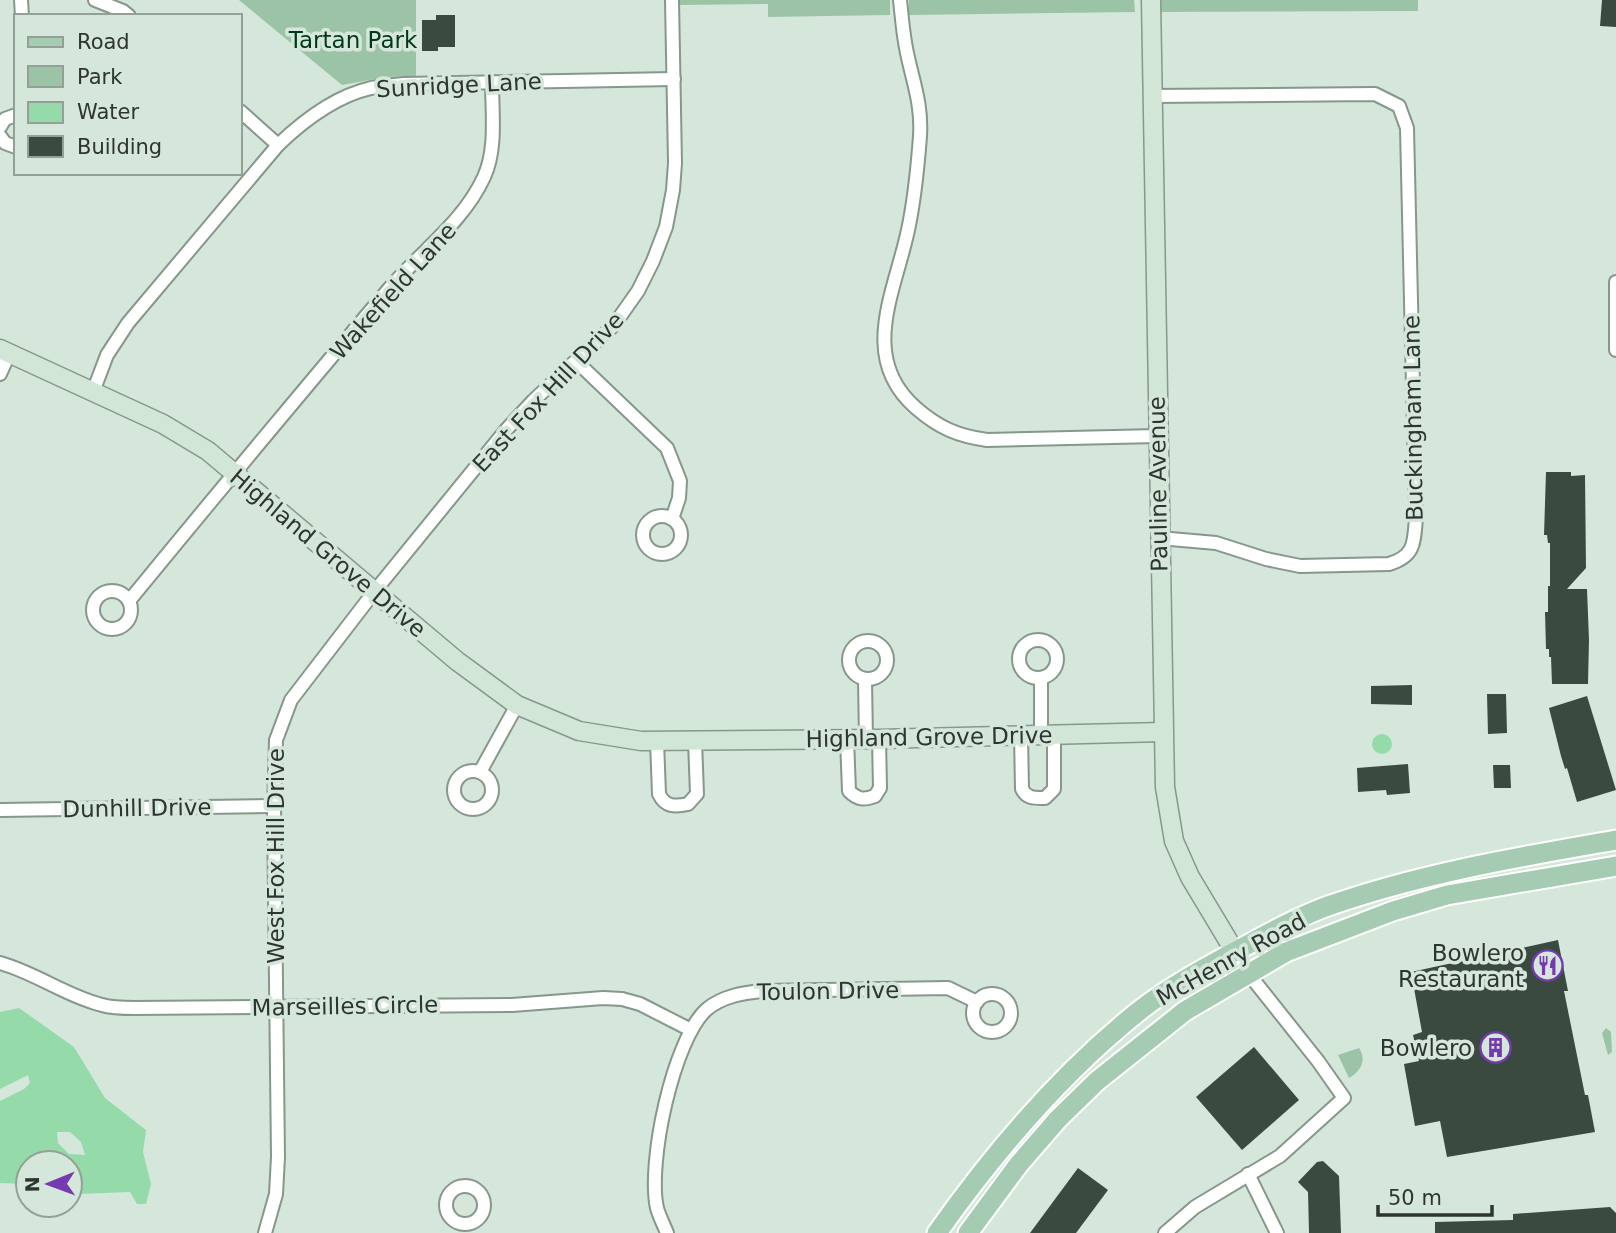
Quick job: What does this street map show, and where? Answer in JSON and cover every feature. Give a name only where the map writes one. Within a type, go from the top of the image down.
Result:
[{"type":"main road","name":"McHenry Road","points":[[937,1233],[1013,1132],[1049,1093],[1140,1010],[1204,968],[1326,906],[1421,877],[1616,840]]},
{"type":"main road","name":"McHenry Road","points":[[968,1233],[1019,1164],[1058,1119],[1097,1081],[1185,1011],[1286,952],[1393,911],[1447,895],[1616,866]]},
{"type":"street","points":[[94,0],[123,10],[127,14]]},
{"type":"street","name":"East Fox Hill Drive","points":[[374,592],[506,430],[614,325],[638,291],[666,227],[675,163],[672,0]]},
{"type":"street","points":[[900,0],[902,31],[920,104],[920,135],[910,220],[884,320],[886,357],[893,380],[902,396],[931,421],[964,437],[987,439],[1157,436]]},
{"type":"street","name":"Pauline Avenue","points":[[1151,0],[1157,436],[1166,796],[1174,841],[1190,877],[1235,952]]},
{"type":"street","name":"Sunridge Lane","points":[[93,392],[107,355],[128,323],[278,145],[303,121],[335,103],[370,88],[404,84],[674,79]]},
{"type":"street","name":"Wakefield Lane","points":[[129,601],[399,277],[458,219],[477,192],[486,173],[492,148],[492,82]]},
{"type":"street","name":"Buckingham Lane","points":[[1152,96],[1375,94],[1399,106],[1407,128],[1416,517],[1413,546],[1403,560],[1389,564],[1300,566],[1266,559],[1216,542],[1159,538]]},
{"type":"street","points":[[242,113],[278,145]]},
{"type":"street","points":[[0,127],[5,119],[14,116]]},
{"type":"street","points":[[0,136],[5,144],[14,146]]},
{"type":"street","points":[[1616,282],[1616,349]]},
{"type":"street","points":[[0,374],[5,352]]},
{"type":"street","name":"Highland Grove Drive","points":[[5,352],[163,424],[208,451],[457,661],[517,705],[579,731],[641,741],[846,740],[1163,732]]},
{"type":"street","points":[[577,362],[667,448],[680,481],[679,498],[672,519]]},
{"type":"street","name":"West Fox Hill Drive","points":[[265,1233],[276,1194],[276,740],[291,700],[374,592]]},
{"type":"street","points":[[1021,735],[1022,789],[1025,796],[1045,798],[1054,789],[1041,678]]},
{"type":"street","points":[[846,740],[849,791],[859,799],[875,796],[880,788],[865,680]]},
{"type":"street","points":[[480,772],[517,705]]},
{"type":"street","points":[[657,741],[659,794],[663,802],[670,806],[688,804],[697,794],[695,741]]},
{"type":"street","name":"Dunhill Drive","points":[[0,810],[274,806]]},
{"type":"street","points":[[1165,1233],[1195,1206],[1280,1156],[1344,1098],[1235,952]]},
{"type":"street","name":"Marseilles Circle","points":[[0,963],[104,1006],[135,1009],[512,1004],[603,998],[640,1004],[691,1030]]},
{"type":"street","name":"Toulon Drive","points":[[667,1233],[657,1209],[656,1143],[681,1050],[691,1030],[706,1010],[722,1000],[742,993],[762,991],[948,988],[977,1002]]},
{"type":"street","points":[[1248,1174],[1277,1233]]},
{"type":"green space","name":"Tartan Park","points":[[239,0],[416,0],[416,76],[386,77],[342,85]]},
{"type":"green space","points":[[680,0],[890,0],[890,15],[768,17],[768,4],[680,5]]},
{"type":"green space","points":[[909,0],[1134,0],[1135,12],[909,15]]},
{"type":"green space","points":[[1160,0],[1418,0],[1418,11],[1160,12]]},
{"type":"green space","points":[[1606,1028],[1611,1032],[1612,1052],[1608,1055],[1602,1033]]},
{"type":"green space","points":[[1359,1048],[1362,1065],[1349,1078],[1338,1055]]},
{"type":"water","points":[[1382,734],[1389,737],[1392,744],[1389,751],[1382,754],[1375,751],[1372,744],[1375,737]]},
{"type":"water","points":[[19,1008],[74,1047],[105,1098],[146,1130],[143,1152],[151,1184],[146,1204],[137,1204],[130,1192],[84,1194],[84,1149],[81,1142],[70,1132],[57,1132],[58,1143],[64,1149],[14,1149],[14,1184],[0,1183],[0,1101],[24,1089],[30,1083],[28,1075],[0,1089],[0,1012]]},
{"type":"building","points":[[1602,0],[1616,0],[1616,27],[1600,26]]},
{"type":"building","points":[[436,15],[455,15],[455,47],[422,51],[422,20],[436,20]]},
{"type":"building","points":[[1546,472],[1585,475],[1586,568],[1567,589],[1587,589],[1588,684],[1552,684],[1551,657],[1549,649],[1546,649],[1545,612],[1548,612],[1550,586],[1550,543],[1547,535],[1544,535]]},
{"type":"building","points":[[1412,685],[1412,705],[1371,704],[1371,686]]},
{"type":"building","points":[[1487,694],[1506,694],[1507,733],[1488,734]]},
{"type":"building","points":[[1587,696],[1616,790],[1577,802],[1561,756],[1549,708]]},
{"type":"building","points":[[1408,764],[1410,793],[1387,795],[1386,790],[1358,792],[1357,768]]},
{"type":"building","points":[[1493,765],[1510,765],[1511,788],[1494,788]]},
{"type":"building","name":"Bowlero","points":[[1558,940],[1568,991],[1564,991],[1595,1132],[1447,1157],[1440,1121],[1415,1126],[1404,1064],[1419,1061],[1413,1035],[1422,1032],[1411,972]]},
{"type":"building","points":[[1254,1047],[1299,1100],[1242,1150],[1196,1097]]},
{"type":"building","points":[[1323,1161],[1339,1176],[1341,1233],[1309,1233],[1308,1192],[1298,1182],[1317,1162]]},
{"type":"building","points":[[1078,1168],[1108,1190],[1076,1233],[1030,1233]]},
{"type":"building","points":[[1610,1207],[1616,1213],[1616,1233],[1435,1233],[1435,1222],[1513,1220],[1513,1214]]},
{"type":"place","name":"Bowlero Restaurant","points":[[1547,966]]},
{"type":"place","name":"Bowlero","points":[[1495,1048]]}]
